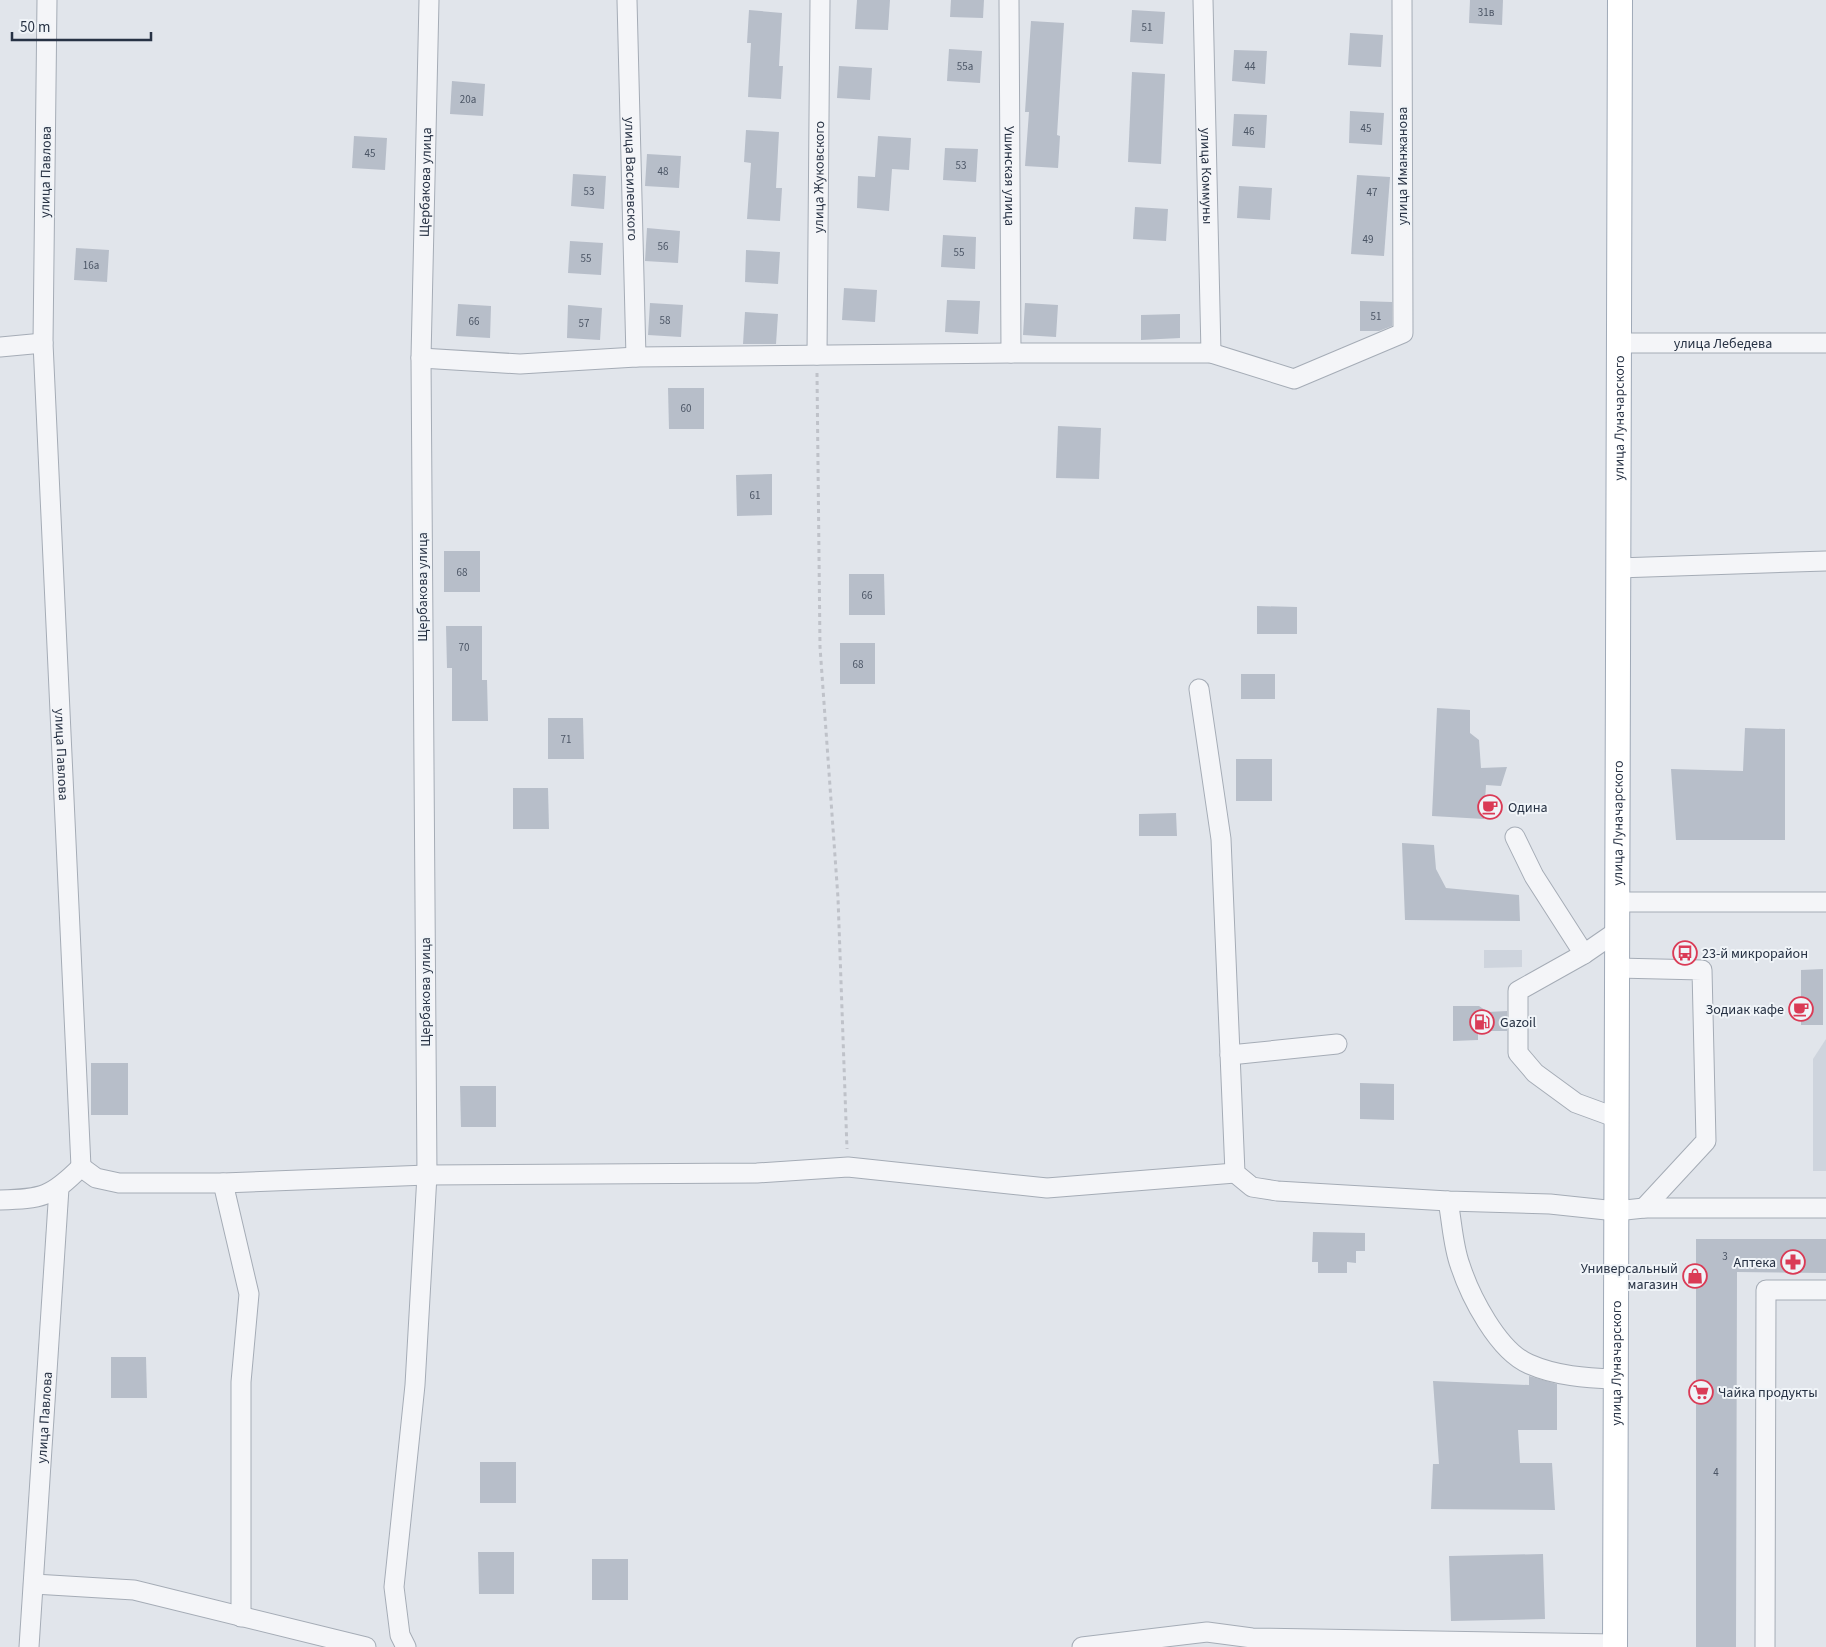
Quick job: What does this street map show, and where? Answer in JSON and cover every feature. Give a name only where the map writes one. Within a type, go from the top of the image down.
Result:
[{"type":"main road","name":"улица Луначарского","points":[[1615,1646],[1620,0]]},
{"type":"street","name":"улица Павлова","points":[[47,0],[43,343],[82,1167]]},
{"type":"street","name":"Щербакова улица","points":[[406,1647],[400,1635],[394,1587],[415,1385],[427,1175],[420,358],[429,0]]},
{"type":"street","name":"улица Василевского","points":[[627,0],[636,358]]},
{"type":"street","name":"улица Жуковского","points":[[817,355],[820,0]]},
{"type":"street","name":"Ушинская улица","points":[[1009,0],[1012,353]]},
{"type":"street","name":"улица Коммуны","points":[[1203,0],[1211,353]]},
{"type":"street","name":"улица Иманжанова","points":[[1211,353],[1294,379],[1402,333],[1402,0]]},
{"type":"street","points":[[0,347],[43,343]]},
{"type":"street","name":"улица Лебедева","points":[[1619,343],[1826,344]]},
{"type":"street","points":[[420,358],[520,364],[636,358],[817,355],[1211,353]]},
{"type":"street","points":[[1618,568],[1826,561]]},
{"type":"street","points":[[1200,689],[1221,839],[1235,1173]]},
{"type":"street","points":[[1515,838],[1534,876],[1584,954]]},
{"type":"street","points":[[1617,902],[1826,902]]},
{"type":"street","points":[[1616,932],[1584,954],[1518,991],[1518,1053],[1535,1073],[1576,1103],[1617,1118]]},
{"type":"street","points":[[1617,968],[1702,970],[1706,1142],[1644,1208]]},
{"type":"street","points":[[1230,1055],[1337,1044]]},
{"type":"street","points":[[0,1200],[32,1199],[60,1188],[82,1167],[96,1178],[119,1183],[222,1183],[427,1175],[757,1173],[848,1167],[1048,1188],[1235,1173],[1252,1187],[1277,1191],[1448,1201],[1550,1204],[1616,1211],[1644,1208],[1826,1208]]},
{"type":"street","points":[[222,1183],[249,1294],[241,1382],[241,1617]]},
{"type":"street","name":"улица Павлова","points":[[28,1647],[34,1584],[60,1188]]},
{"type":"street","points":[[1448,1201],[1459,1265],[1479,1310],[1500,1341],[1528,1364],[1573,1377],[1615,1380]]},
{"type":"street","points":[[1765,1647],[1766,1290],[1826,1290]]},
{"type":"street","points":[[34,1584],[134,1590],[366,1647]]},
{"type":"street","points":[[1082,1647],[1207,1632],[1252,1638],[1615,1646]]},
{"type":"path","points":[[817,355],[820,647],[838,898],[848,1167]]},
{"type":"shaded area","points":[[1484,950],[1522,950],[1522,967],[1484,968]]},
{"type":"shaded area","points":[[1826,1039],[1826,1171],[1813,1171],[1813,1059]]},
{"type":"building","points":[[857,0],[890,0],[888,30],[855,29]]},
{"type":"building","points":[[951,0],[984,0],[983,18],[950,17]]},
{"type":"building","points":[[1470,0],[1503,0],[1502,25],[1469,23]]},
{"type":"building","points":[[749,10],[782,13],[779,66],[783,66],[781,99],[748,97],[751,43],[747,43]]},
{"type":"building","points":[[1132,10],[1165,12],[1163,44],[1130,42]]},
{"type":"building","points":[[1031,21],[1064,23],[1057,135],[1060,136],[1058,168],[1025,166],[1029,112],[1025,112]]},
{"type":"building","points":[[1350,33],[1383,35],[1381,67],[1348,65]]},
{"type":"building","points":[[949,49],[982,51],[980,83],[947,81]]},
{"type":"building","points":[[1234,50],[1267,51],[1265,84],[1232,81]]},
{"type":"building","points":[[839,66],[872,68],[870,100],[837,98]]},
{"type":"building","points":[[1132,72],[1165,74],[1161,164],[1128,162]]},
{"type":"building","points":[[452,81],[485,84],[483,116],[450,114]]},
{"type":"building","points":[[1350,111],[1384,113],[1382,145],[1349,143]]},
{"type":"building","points":[[1234,114],[1267,115],[1265,148],[1232,146]]},
{"type":"building","points":[[746,130],[779,132],[776,188],[782,188],[780,221],[747,219],[751,163],[744,162]]},
{"type":"building","points":[[354,136],[387,138],[385,170],[352,168]]},
{"type":"building","points":[[878,136],[911,138],[909,170],[892,169],[889,211],[857,208],[858,176],[875,177]]},
{"type":"building","points":[[945,148],[978,149],[976,182],[943,180]]},
{"type":"building","points":[[647,154],[681,156],[679,188],[645,186]]},
{"type":"building","points":[[573,174],[606,176],[604,209],[571,206]]},
{"type":"building","points":[[1357,175],[1390,177],[1384,256],[1351,254]]},
{"type":"building","points":[[1239,186],[1272,188],[1270,220],[1237,218]]},
{"type":"building","points":[[1135,207],[1168,209],[1166,241],[1133,239]]},
{"type":"building","points":[[647,228],[680,231],[678,263],[645,261]]},
{"type":"building","points":[[943,235],[976,237],[975,269],[941,267]]},
{"type":"building","points":[[570,241],[603,243],[601,275],[568,273]]},
{"type":"building","points":[[76,248],[109,250],[107,282],[74,280]]},
{"type":"building","points":[[746,250],[780,252],[778,284],[745,282]]},
{"type":"building","points":[[844,288],[877,290],[875,322],[842,320]]},
{"type":"building","points":[[947,300],[980,301],[978,334],[945,332]]},
{"type":"building","points":[[1360,301],[1392,302],[1392,326],[1379,331],[1360,331]]},
{"type":"building","points":[[650,303],[683,305],[681,337],[648,335]]},
{"type":"building","points":[[1025,303],[1058,305],[1056,337],[1023,335]]},
{"type":"building","points":[[458,304],[491,306],[490,338],[456,336]]},
{"type":"building","points":[[568,305],[602,308],[600,340],[567,338]]},
{"type":"building","points":[[745,312],[778,314],[776,344],[743,344]]},
{"type":"building","points":[[1180,314],[1180,338],[1141,340],[1141,315]]},
{"type":"building","points":[[668,388],[704,388],[704,429],[669,429]]},
{"type":"building","points":[[1058,426],[1101,428],[1099,479],[1056,478]]},
{"type":"building","points":[[772,474],[772,515],[737,516],[736,475]]},
{"type":"building","points":[[444,551],[480,551],[480,592],[444,592]]},
{"type":"building","points":[[849,574],[884,574],[885,615],[849,615]]},
{"type":"building","points":[[1257,606],[1297,607],[1297,634],[1257,634]]},
{"type":"building","points":[[446,626],[482,626],[482,680],[487,680],[488,721],[452,721],[452,668],[447,668]]},
{"type":"building","points":[[840,643],[875,643],[875,684],[840,684]]},
{"type":"building","points":[[1241,674],[1275,674],[1275,699],[1241,699]]},
{"type":"building","points":[[1437,708],[1470,710],[1470,733],[1479,740],[1481,768],[1507,767],[1501,786],[1486,785],[1484,819],[1432,816]]},
{"type":"building","points":[[548,718],[583,718],[584,759],[548,759]]},
{"type":"building","points":[[1745,728],[1785,729],[1785,840],[1676,840],[1671,769],[1743,771]]},
{"type":"building","points":[[1236,759],[1272,759],[1272,801],[1236,801]]},
{"type":"building","points":[[513,788],[548,788],[549,829],[513,829]]},
{"type":"building","points":[[1176,813],[1177,836],[1139,836],[1139,814]]},
{"type":"building","points":[[1402,843],[1434,845],[1436,869],[1446,888],[1519,895],[1520,921],[1405,920]]},
{"type":"building","points":[[1823,969],[1823,1025],[1801,1025],[1801,970]]},
{"type":"building","name":"Gazoil","points":[[1453,1006],[1479,1006],[1488,1012],[1507,1011],[1507,1031],[1478,1031],[1478,1040],[1453,1041]]},
{"type":"building","points":[[91,1063],[128,1063],[128,1115],[91,1115]]},
{"type":"building","points":[[1360,1083],[1394,1084],[1394,1120],[1360,1119]]},
{"type":"building","points":[[460,1086],[496,1086],[496,1127],[461,1127]]},
{"type":"building","points":[[1313,1232],[1365,1233],[1365,1251],[1356,1251],[1356,1263],[1347,1262],[1347,1273],[1318,1273],[1318,1262],[1312,1262]]},
{"type":"building","points":[[1696,1239],[1826,1239],[1826,1273],[1737,1272],[1736,1647],[1696,1647]]},
{"type":"building","points":[[111,1357],[146,1357],[147,1398],[111,1398]]},
{"type":"building","points":[[1529,1376],[1557,1384],[1557,1430],[1518,1430],[1520,1463],[1552,1463],[1555,1510],[1431,1509],[1433,1464],[1439,1464],[1433,1381],[1529,1385]]},
{"type":"building","points":[[480,1462],[516,1462],[516,1503],[480,1503]]},
{"type":"building","points":[[478,1552],[514,1552],[514,1594],[479,1594]]},
{"type":"building","points":[[1543,1554],[1545,1619],[1451,1621],[1449,1556]]},
{"type":"building","points":[[592,1559],[628,1559],[628,1600],[592,1600]]},
{"type":"place","name":"Одина","points":[[1490,807]]},
{"type":"place","name":"23-й микрорайон","points":[[1685,953]]},
{"type":"place","name":"Зодиак кафе","points":[[1801,1009]]},
{"type":"place","name":"Gazoil","points":[[1482,1022]]},
{"type":"place","name":"Аптека","points":[[1793,1262]]},
{"type":"place","name":"Универсальный магазин","points":[[1695,1276]]},
{"type":"place","name":"Чайка продукты","points":[[1701,1392]]}]
